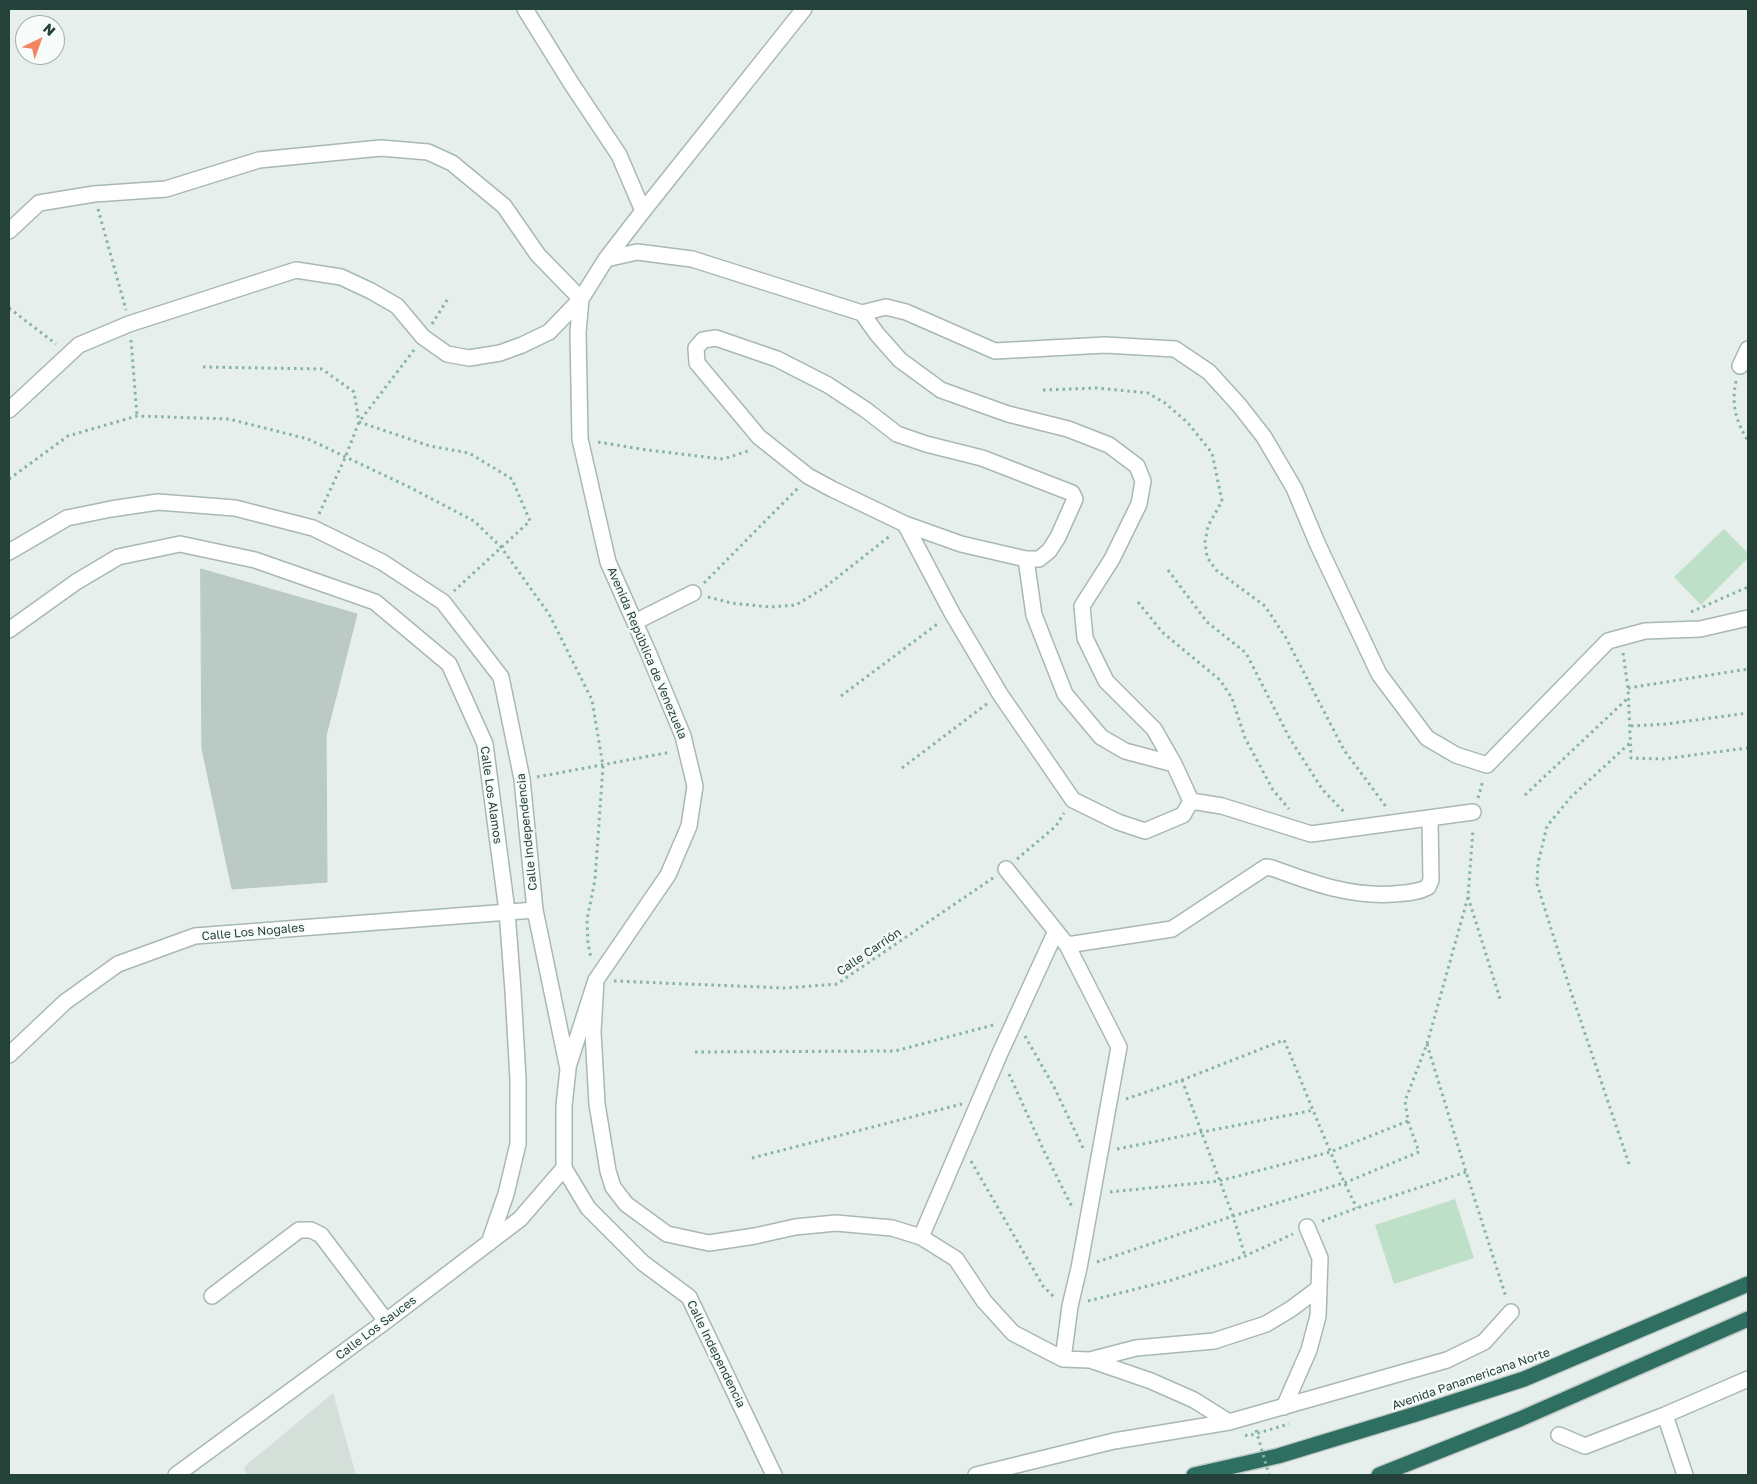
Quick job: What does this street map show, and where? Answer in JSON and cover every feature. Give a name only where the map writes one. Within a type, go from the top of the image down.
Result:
[{"type":"highway","name":"Avenida Panamericana Norte","points":[[1194,1475],[1278,1456],[1524,1379],[1748,1284]]},
{"type":"highway","points":[[1379,1475],[1520,1419],[1748,1319]]},
{"type":"street","points":[[525,9],[619,155],[643,211]]},
{"type":"street","points":[[9,410],[79,345],[129,324],[296,270],[341,278],[371,291],[397,306],[423,337],[447,354],[469,358],[500,353],[549,332],[581,299],[606,259],[804,9]]},
{"type":"street","points":[[9,231],[39,203],[94,194],[166,189],[259,160],[381,148],[428,152],[452,163],[504,206],[538,255],[581,299]]},
{"type":"street","points":[[606,259],[637,252],[692,259],[862,313],[886,307],[906,312],[995,351],[1105,345],[1175,349],[1209,372],[1239,404],[1264,437],[1294,488],[1318,545],[1379,674],[1427,738],[1456,755],[1487,765],[1608,641],[1646,631],[1700,629],[1748,618]]},
{"type":"street","name":"Avenida República de Venezuela","points":[[568,1069],[596,980],[668,875],[689,826],[695,786],[683,736],[608,562],[580,439],[578,332],[581,299]]},
{"type":"street","points":[[862,313],[877,334],[900,360],[941,390],[1008,414],[1068,429],[1109,445],[1137,466],[1143,481],[1139,504],[1112,559],[1082,606],[1085,638],[1106,682],[1154,729],[1174,764],[1191,801]]},
{"type":"street","points":[[716,338],[777,359],[828,385],[866,410],[897,434],[926,444],[982,458],[1072,493],[1075,499],[1050,551],[1039,559],[1026,559],[961,544],[906,524],[808,476],[768,445],[697,363],[696,348],[703,340],[716,338]]},
{"type":"street","points":[[1740,366],[1748,348]]},
{"type":"street","name":"Calle Independencia","points":[[9,552],[67,518],[158,502],[235,508],[313,528],[382,562],[443,602],[501,677],[522,780],[535,910],[568,1069],[564,1106],[564,1168],[588,1208],[643,1263],[689,1297],[774,1475]]},
{"type":"street","points":[[906,524],[952,613],[1000,694],[1072,800],[1118,822],[1145,831],[1182,815],[1191,801]]},
{"type":"street","name":"Calle Los Alamos","points":[[9,630],[76,582],[118,557],[180,544],[255,560],[375,602],[449,664],[485,744],[507,911],[518,1079],[518,1144],[506,1194],[489,1243]]},
{"type":"street","points":[[1026,559],[1034,615],[1065,694],[1101,737],[1125,751],[1174,764]]},
{"type":"street","points":[[635,622],[693,594]]},
{"type":"street","points":[[1191,801],[1222,806],[1311,834],[1473,812]]},
{"type":"street","points":[[1067,945],[1172,929],[1266,867],[1323,886],[1361,894],[1409,893],[1422,890],[1428,887],[1431,880],[1430,818]]},
{"type":"street","points":[[1006,869],[1067,945],[1119,1047],[1079,1268],[1070,1306],[1063,1359]]},
{"type":"street","name":"Calle Los Nogales","points":[[9,1055],[65,1002],[118,964],[195,936],[535,910]]},
{"type":"street","points":[[920,1237],[1000,1053],[1056,931]]},
{"type":"street","points":[[596,980],[593,1032],[597,1104],[608,1170],[613,1187],[626,1204],[667,1234],[709,1243],[755,1236],[795,1227],[836,1223],[892,1228],[920,1237],[956,1259],[984,1301],[1013,1333],[1063,1359],[1090,1360],[1136,1348],[1214,1341],[1266,1324],[1291,1309],[1319,1288]]},
{"type":"street","name":"Calle Los Sauces","points":[[176,1475],[386,1322],[520,1219],[564,1168]]},
{"type":"street","points":[[1284,1406],[1309,1350],[1318,1316],[1320,1258],[1308,1227]]},
{"type":"street","points":[[212,1296],[299,1230],[311,1230],[321,1235],[386,1322]]},
{"type":"street","points":[[976,1475],[1114,1441],[1229,1422],[1447,1360],[1484,1342],[1511,1312]]},
{"type":"street","points":[[1090,1360],[1151,1381],[1194,1400],[1229,1422]]},
{"type":"street","points":[[1559,1435],[1585,1446],[1665,1415],[1748,1379]]},
{"type":"street","points":[[1665,1415],[1685,1475]]},
{"type":"path","points":[[94,194],[129,324],[137,416]]},
{"type":"path","points":[[313,528],[359,422],[423,337],[449,297]]},
{"type":"path","points":[[9,308],[69,354]]},
{"type":"path","points":[[1740,366],[1733,397],[1740,427],[1748,441]]},
{"type":"path","points":[[203,367],[322,369],[354,392],[359,422]]},
{"type":"path","points":[[1043,390],[1097,388],[1148,392],[1165,403],[1188,423],[1212,453],[1222,501],[1208,526],[1205,542],[1207,557],[1216,570],[1265,606],[1286,638],[1344,750],[1398,822]]},
{"type":"path","points":[[359,422],[430,446],[469,453],[512,479],[530,521],[443,602]]},
{"type":"path","points":[[580,439],[647,450],[723,459],[768,445]]},
{"type":"path","points":[[693,594],[752,536],[808,476]]},
{"type":"path","points":[[693,594],[731,603],[770,607],[796,605],[824,588],[906,524]]},
{"type":"path","points":[[1168,570],[1206,622],[1246,653],[1289,737],[1322,788],[1359,828]]},
{"type":"path","points":[[1688,613],[1748,587]]},
{"type":"path","points":[[1138,602],[1162,632],[1220,680],[1232,698],[1245,738],[1273,790],[1292,812]]},
{"type":"path","points":[[841,696],[952,613]]},
{"type":"path","points":[[1620,638],[1629,697],[1631,758],[1663,759],[1747,748]]},
{"type":"path","points":[[1628,688],[1748,669]]},
{"type":"path","points":[[902,768],[1000,694]]},
{"type":"path","points":[[1525,795],[1629,697]]},
{"type":"path","points":[[1631,726],[1666,724],[1748,713]]},
{"type":"path","points":[[1629,1164],[1537,884],[1538,863],[1546,826],[1571,798],[1631,742]]},
{"type":"path","points":[[522,780],[686,749]]},
{"type":"path","points":[[1079,1268],[1233,1216],[1344,1183],[1419,1152],[1408,1121],[1405,1101],[1427,1044],[1468,897],[1473,812],[1487,765]]},
{"type":"path","name":"Calle Carrión","points":[[596,980],[784,988],[838,984],[1006,869],[1056,826],[1072,800]]},
{"type":"path","points":[[1468,897],[1501,1002]]},
{"type":"path","points":[[695,1052],[894,1051],[1016,1019],[1054,1087],[1095,1174]]},
{"type":"path","points":[[1108,1105],[1182,1080],[1284,1040],[1330,1152],[1357,1208]]},
{"type":"path","points":[[1427,1044],[1511,1312]]},
{"type":"path","points":[[1000,1053],[1044,1150],[1085,1232]]},
{"type":"path","points":[[1182,1080],[1233,1216],[1245,1256]]},
{"type":"path","points":[[752,1158],[980,1099]]},
{"type":"path","points":[[1099,1153],[1314,1110]]},
{"type":"path","points":[[1092,1194],[1219,1181],[1330,1152],[1408,1121]]},
{"type":"path","points":[[961,1143],[1043,1286],[1058,1302],[1070,1306],[1172,1280],[1245,1256],[1308,1227],[1357,1208],[1466,1172]]},
{"type":"path","points":[[1256,1430],[1270,1475]]},
{"type":"shaded area","points":[[333,1393],[356,1475],[246,1475],[244,1467]]},
{"type":"green space","points":[[1724,529],[1748,553],[1748,558],[1701,605],[1674,577]]},
{"type":"green space","points":[[1455,1199],[1474,1258],[1394,1284],[1375,1225]]},
{"type":"building","points":[[201,569],[357,614],[326,736],[327,882],[232,889],[202,749]]}]
